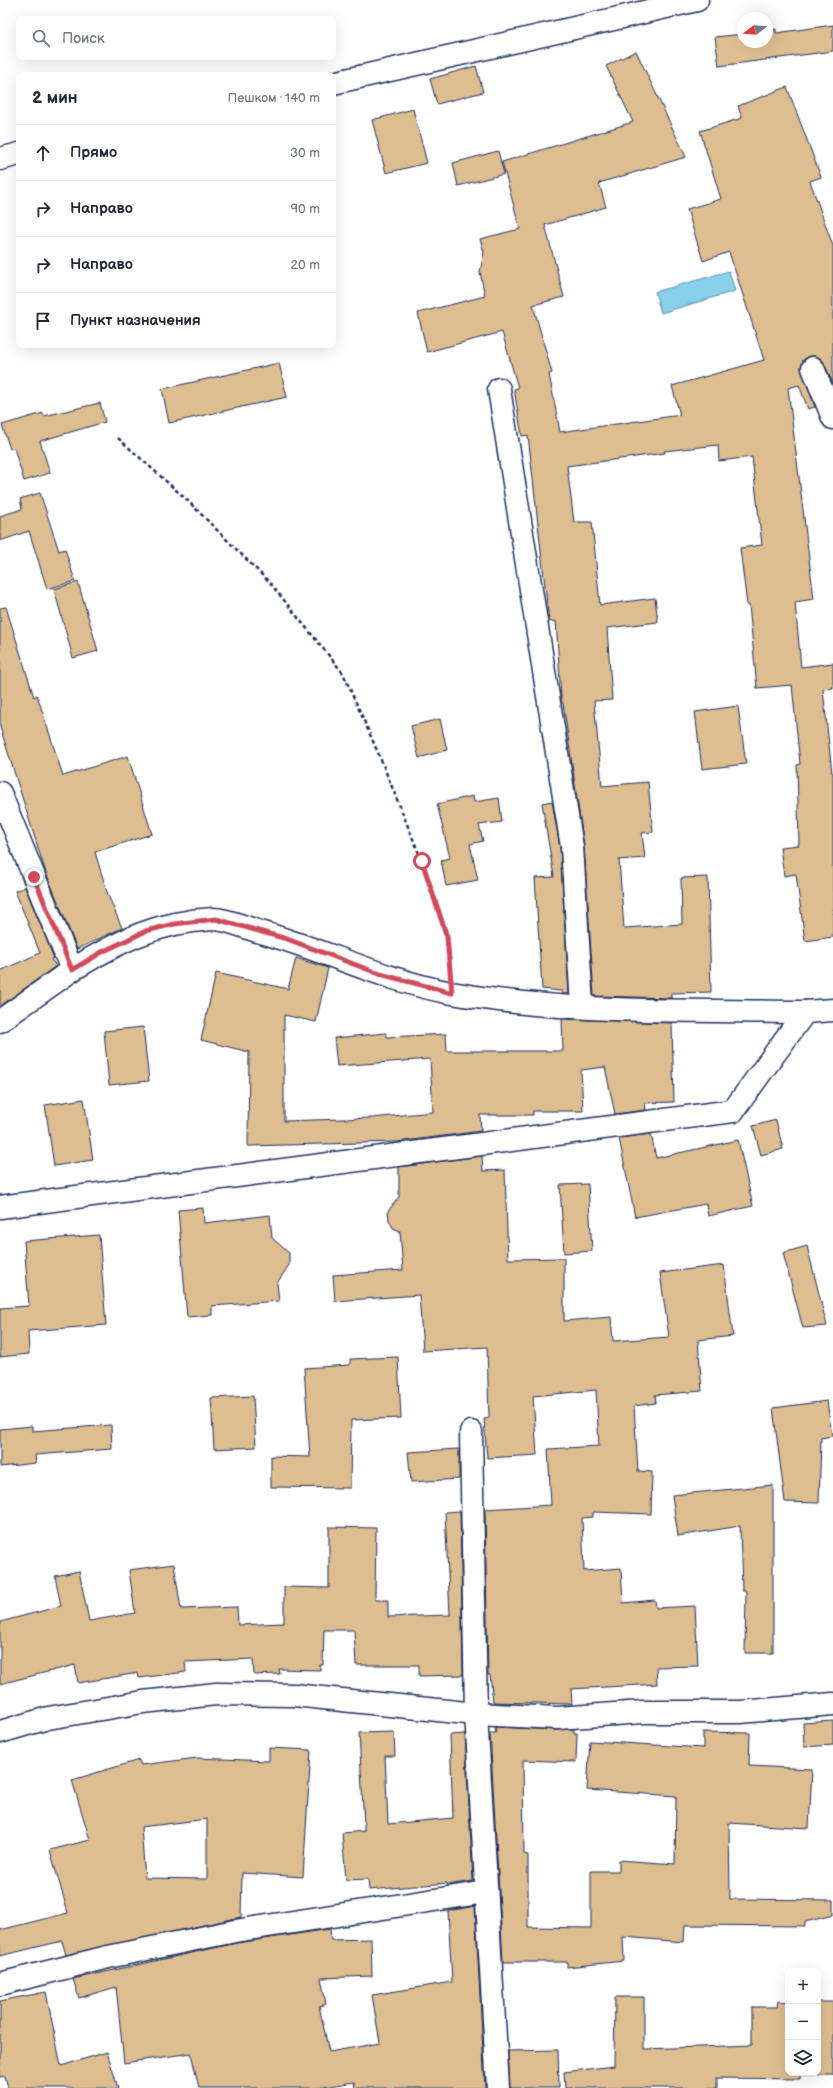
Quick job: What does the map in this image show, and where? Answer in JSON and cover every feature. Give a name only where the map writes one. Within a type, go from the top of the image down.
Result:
[{"type":"street","points":[[336,82],[697,0]]},
{"type":"street","points":[[0,158],[16,155]]},
{"type":"street","points":[[813,368],[833,418]]},
{"type":"street","points":[[499,389],[572,847],[582,1006]]},
{"type":"street","points":[[0,793],[72,970]]},
{"type":"street","points":[[0,1021],[72,970],[102,952],[146,931],[174,924],[216,919],[287,939],[380,974],[452,993],[539,1004],[645,1010],[805,1012],[833,1010]]},
{"type":"street","points":[[0,1207],[733,1111],[805,1012]]},
{"type":"street","points":[[471,1432],[476,1714],[498,2088]]},
{"type":"street","points":[[0,1732],[55,1717],[143,1702],[216,1694],[294,1695],[476,1714],[557,1718],[643,1712],[740,1712],[833,1704]]},
{"type":"street","points":[[0,1984],[108,1956],[235,1931],[486,1892]]},
{"type":"path","points":[[118,438],[187,500],[270,583],[343,673],[379,755],[425,869],[447,937],[452,993]]},
{"type":"water","points":[[729,271],[735,291],[661,313],[655,292]]},
{"type":"building","points":[[833,25],[833,51],[719,66],[715,37],[737,35],[737,48],[773,48],[773,30],[776,29],[776,33]]},
{"type":"building","points":[[636,51],[686,157],[599,183],[606,207],[545,225],[564,297],[533,305],[552,373],[549,374],[560,432],[680,415],[672,386],[764,360],[729,252],[703,261],[687,209],[721,199],[700,131],[742,118],[738,106],[787,87],[821,177],[810,181],[833,246],[833,384],[824,363],[820,358],[809,356],[803,360],[801,367],[815,407],[808,409],[799,385],[788,388],[814,599],[795,602],[801,667],[833,663],[833,688],[823,689],[833,773],[833,937],[805,941],[796,874],[784,876],[780,847],[799,845],[797,765],[800,764],[792,685],[757,688],[749,605],[747,605],[740,548],[762,545],[752,457],[719,461],[718,445],[664,451],[665,453],[567,466],[574,522],[592,522],[600,605],[655,598],[658,622],[607,628],[612,700],[594,701],[602,786],[648,782],[653,832],[642,833],[645,858],[619,860],[624,928],[682,924],[681,878],[708,877],[711,992],[671,993],[671,998],[594,996],[584,846],[561,697],[556,621],[549,622],[528,435],[522,436],[514,389],[518,388],[502,332],[427,352],[418,313],[485,296],[480,272],[484,252],[480,239],[520,229],[502,162],[633,122],[606,66]]},
{"type":"building","points":[[476,66],[483,92],[437,104],[430,79]]},
{"type":"building","points":[[413,109],[427,163],[386,173],[372,120]]},
{"type":"building","points":[[498,151],[504,174],[458,186],[453,163]]},
{"type":"building","points":[[279,363],[287,397],[169,423],[162,389]]},
{"type":"building","points":[[100,403],[105,422],[40,441],[50,473],[24,481],[14,448],[10,449],[2,425],[43,413],[44,416]]},
{"type":"building","points":[[40,493],[59,551],[65,549],[75,581],[47,589],[29,531],[0,541],[0,516],[22,509],[20,499]]},
{"type":"building","points":[[78,582],[98,651],[73,658],[54,589]]},
{"type":"building","points":[[6,607],[34,697],[37,695],[63,776],[128,756],[152,834],[95,852],[108,895],[122,928],[77,949],[45,870],[0,727],[0,608]]},
{"type":"building","points":[[738,706],[746,764],[702,769],[695,712]]},
{"type":"building","points":[[440,719],[447,750],[419,758],[411,726]]},
{"type":"building","points":[[473,796],[474,802],[499,798],[502,822],[479,825],[483,841],[470,844],[478,880],[446,886],[441,860],[450,858],[437,804]]},
{"type":"building","points":[[552,801],[560,848],[569,994],[562,994],[562,991],[542,989],[535,878],[554,877],[542,803]]},
{"type":"building","points":[[25,887],[54,958],[51,959],[56,966],[0,1006],[0,971],[40,953],[15,891]]},
{"type":"building","points":[[296,958],[328,968],[316,1022],[284,1015],[284,1121],[372,1118],[433,1112],[430,1059],[337,1066],[334,1038],[386,1033],[387,1037],[446,1034],[447,1051],[563,1051],[562,1019],[672,1023],[674,1102],[645,1103],[646,1110],[615,1114],[605,1067],[581,1070],[583,1111],[533,1111],[533,1115],[480,1115],[481,1131],[397,1142],[248,1146],[249,1052],[201,1040],[216,973],[288,989]]},
{"type":"building","points":[[143,1027],[149,1081],[109,1085],[104,1031]]},
{"type":"building","points":[[84,1099],[93,1160],[54,1166],[45,1105]]},
{"type":"building","points":[[776,1120],[783,1149],[761,1155],[753,1126]]},
{"type":"building","points":[[651,1134],[656,1158],[738,1140],[753,1206],[708,1216],[706,1204],[635,1217],[619,1138]]},
{"type":"building","points":[[482,1156],[483,1171],[505,1170],[508,1259],[564,1258],[564,1321],[611,1317],[613,1341],[669,1337],[660,1273],[724,1265],[733,1336],[698,1340],[702,1391],[655,1395],[656,1403],[634,1406],[638,1471],[652,1472],[651,1514],[593,1512],[593,1517],[582,1518],[584,1571],[621,1568],[623,1603],[655,1600],[656,1608],[695,1606],[698,1666],[656,1667],[657,1684],[571,1689],[572,1704],[493,1702],[490,1675],[488,1675],[485,1509],[551,1505],[548,1449],[599,1446],[596,1390],[533,1396],[537,1455],[487,1458],[484,1419],[489,1418],[487,1347],[423,1351],[419,1295],[335,1301],[333,1275],[403,1270],[400,1231],[393,1228],[389,1220],[388,1211],[399,1197],[399,1167]]},
{"type":"building","points":[[588,1184],[592,1251],[564,1253],[560,1185]]},
{"type":"building","points":[[203,1208],[204,1223],[270,1215],[272,1238],[289,1253],[289,1265],[277,1283],[279,1301],[212,1306],[212,1315],[187,1317],[178,1210]]},
{"type":"building","points":[[99,1235],[106,1325],[28,1331],[29,1354],[0,1357],[0,1308],[29,1306],[24,1241]]},
{"type":"building","points":[[807,1246],[827,1326],[803,1328],[783,1253]]},
{"type":"building","points":[[398,1357],[401,1418],[351,1420],[350,1488],[271,1487],[271,1456],[310,1457],[304,1368],[350,1365],[350,1359]]},
{"type":"building","points":[[253,1396],[256,1447],[214,1449],[211,1398]]},
{"type":"building","points":[[827,1401],[832,1436],[821,1438],[819,1503],[785,1502],[773,1408]]},
{"type":"building","points":[[111,1425],[112,1449],[35,1455],[36,1463],[0,1467],[0,1429],[32,1426],[32,1431]]},
{"type":"building","points":[[459,1449],[459,1479],[411,1482],[408,1452]]},
{"type":"building","points":[[773,1485],[773,1653],[745,1653],[746,1591],[742,1591],[740,1526],[678,1536],[672,1495]]},
{"type":"building","points":[[460,1511],[463,1675],[419,1676],[419,1665],[356,1665],[354,1630],[324,1630],[323,1665],[320,1665],[320,1670],[279,1669],[280,1674],[254,1675],[253,1659],[185,1662],[186,1672],[139,1678],[138,1673],[78,1683],[75,1665],[0,1684],[0,1622],[61,1606],[55,1576],[79,1571],[89,1621],[135,1613],[129,1570],[174,1564],[181,1609],[237,1607],[238,1625],[284,1623],[284,1587],[329,1588],[329,1527],[376,1528],[375,1600],[388,1600],[388,1617],[450,1615],[445,1512]]},
{"type":"building","points":[[833,1721],[833,1745],[804,1747],[803,1723]]},
{"type":"building","points":[[495,1727],[556,1730],[574,1729],[574,1733],[577,1733],[576,1762],[523,1760],[524,1854],[528,1855],[528,1927],[591,1928],[591,1871],[619,1871],[619,1860],[675,1864],[676,1796],[587,1790],[590,1741],[703,1748],[703,1732],[750,1733],[749,1766],[812,1769],[809,1828],[729,1823],[730,1899],[833,1900],[833,1915],[805,1922],[805,1926],[685,1925],[684,1942],[623,1937],[624,1961],[567,1967],[567,1962],[503,1962],[490,1733],[496,1733]]},
{"type":"building","points":[[394,1732],[395,1756],[385,1756],[388,1824],[453,1818],[450,1735],[465,1734],[473,1881],[447,1885],[447,1883],[369,1890],[368,1879],[346,1880],[342,1833],[364,1831],[359,1733]]},
{"type":"building","points":[[269,1748],[311,1750],[303,1877],[242,1873],[241,1917],[66,1955],[62,1941],[0,1956],[0,1930],[68,1913],[50,1850],[90,1840],[72,1780],[139,1760],[141,1765],[197,1758],[269,1761]],"holes":[[[207,1819],[207,1879],[145,1878],[141,1827]]]},
{"type":"building","points":[[475,1906],[485,2088],[355,2088],[354,2082],[318,2088],[199,2088],[191,2053],[124,2063],[116,1987],[79,1998],[73,1979],[237,1943],[330,1929],[331,1940],[371,1939],[372,1976],[321,1978],[326,2004],[319,2006],[329,2052],[380,2043],[372,1995],[452,1982],[448,1911]]},
{"type":"building","points":[[46,1992],[61,2066],[107,2052],[118,2088],[8,2088],[5,2076],[0,2077],[0,2001]]},
{"type":"building","points":[[615,1997],[644,1997],[644,2049],[752,2045],[752,2007],[777,2007],[778,2001],[785,2002],[785,2076],[800,2076],[800,2079],[717,2078],[717,2088],[565,2088],[564,2072],[614,2066]]},
{"type":"building","points":[[821,2002],[833,2002],[833,2075],[821,2075]]},
{"type":"building","points":[[558,2050],[559,2088],[510,2088],[508,2051]]},
{"type":"route","points":[[34,877],[72,970],[102,952],[146,931],[174,924],[216,919],[287,939],[380,974],[452,993],[447,937],[422,861]]}]
